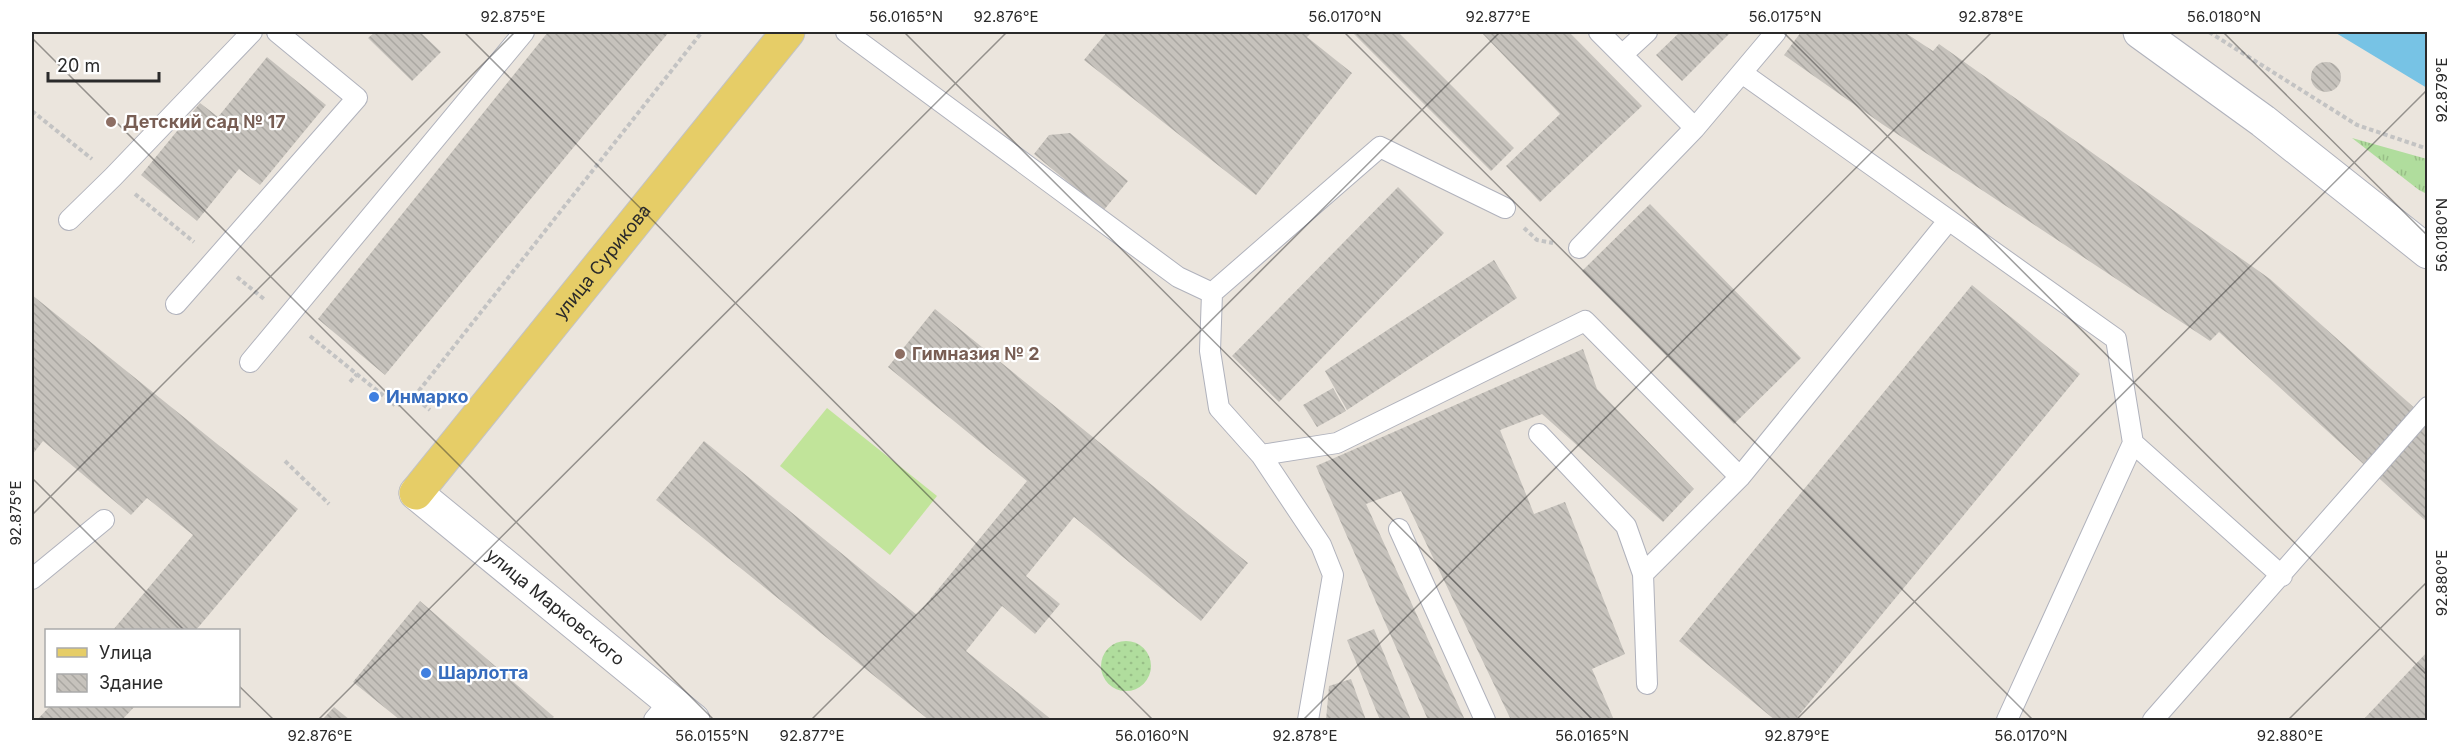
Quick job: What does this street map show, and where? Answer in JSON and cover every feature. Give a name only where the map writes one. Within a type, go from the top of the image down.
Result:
[{"type":"main road","name":"улица Сурикова","points":[[416,493],[788,32]]},
{"type":"street","points":[[2140,32],[2263,122],[2427,252]]},
{"type":"street","name":"улица Марковского","points":[[416,493],[672,714]]},
{"type":"lane","points":[[69,220],[252,32]]},
{"type":"lane","points":[[176,304],[357,98],[277,32]]},
{"type":"lane","points":[[250,362],[524,32]]},
{"type":"lane","points":[[846,32],[1178,277],[1212,293]]},
{"type":"lane","points":[[1599,32],[1695,128]]},
{"type":"lane","points":[[1622,55],[1647,32]]},
{"type":"lane","points":[[1579,248],[1695,128],[1776,32]]},
{"type":"lane","points":[[1742,73],[2116,339],[2133,443],[2007,720]]},
{"type":"lane","points":[[1308,720],[1333,575],[1321,545],[1261,455],[1219,408],[1210,351],[1212,293],[1380,147],[1505,208]]},
{"type":"lane","points":[[1643,574],[1740,477],[1948,221]]},
{"type":"lane","points":[[1261,455],[1337,443],[1585,321],[1740,477]]},
{"type":"lane","points":[[2153,720],[2282,576],[2427,407]]},
{"type":"lane","points":[[1539,434],[1626,526],[1643,574],[1647,684]]},
{"type":"lane","points":[[2133,443],[2282,576]]},
{"type":"lane","points":[[32,579],[104,520]]},
{"type":"lane","points":[[1399,529],[1485,720]]},
{"type":"path","points":[[396,406],[414,397],[702,32]]},
{"type":"path","points":[[2209,32],[2357,125],[2427,149]]},
{"type":"path","points":[[1505,208],[1537,240],[1579,248]]},
{"type":"path","points":[[350,382],[357,374]]},
{"type":"path","points":[[414,397],[430,410]]},
{"type":"path","points":[[285,461],[329,504]]},
{"type":"green space","points":[[2352,138],[2427,159],[2427,194],[2419,190]]},
{"type":"green space","points":[[827,408],[937,496],[890,555],[780,466]]},
{"type":"green space","points":[[1121,641],[1131,641],[1144,648],[1151,661],[1151,671],[1144,684],[1131,691],[1121,691],[1112,687],[1105,680],[1101,671],[1101,661],[1105,652],[1112,645]]},
{"type":"water","points":[[2334,32],[2427,32],[2427,88],[2336,33]]},
{"type":"building","points":[[375,32],[420,32],[441,52],[412,81],[368,38]]},
{"type":"building","points":[[548,32],[669,32],[385,375],[318,319]]},
{"type":"building","points":[[1107,32],[1312,32],[1307,37],[1352,73],[1256,195],[1084,60]]},
{"type":"building","points":[[1352,32],[1398,32],[1514,148],[1491,171]]},
{"type":"building","points":[[1481,32],[1569,32],[1642,106],[1540,202],[1506,166],[1560,114]]},
{"type":"building","points":[[1680,32],[1731,32],[1682,81],[1656,55]]},
{"type":"building","points":[[1801,32],[1904,32],[1933,51],[1939,44],[2270,279],[2428,420],[2428,523],[2219,332],[2210,341],[1882,124],[1784,55]]},
{"type":"building","points":[[267,57],[326,105],[260,185],[239,169],[197,221],[141,175],[200,103],[218,117]]},
{"type":"building","points":[[2326,62],[2337,66],[2341,77],[2337,88],[2326,92],[2315,88],[2311,77],[2315,66]]},
{"type":"building","points":[[1070,133],[1128,181],[1103,211],[1034,154],[1049,135]]},
{"type":"building","points":[[1398,187],[1444,233],[1279,402],[1232,356]]},
{"type":"building","points":[[1650,204],[1801,358],[1734,424],[1582,271]]},
{"type":"building","points":[[1494,260],[1517,298],[1347,410],[1325,371]]},
{"type":"building","points":[[1972,285],[2080,374],[1795,720],[1775,720],[1679,641]]},
{"type":"building","points":[[32,295],[298,509],[197,629],[114,629],[193,535],[147,498],[131,515],[43,441],[32,455]]},
{"type":"building","points":[[935,309],[1248,563],[1201,621],[1074,517],[1026,576],[1060,604],[1035,634],[1002,606],[966,651],[1052,720],[929,720],[656,500],[704,441],[917,615],[1027,481],[888,367]]},
{"type":"building","points":[[1583,349],[1597,389],[1694,489],[1663,522],[1542,414],[1500,430],[1534,514],[1565,502],[1625,654],[1592,669],[1614,720],[1511,720],[1401,491],[1366,504],[1465,720],[1428,720],[1316,466]]},
{"type":"building","points":[[1333,388],[1346,411],[1317,427],[1303,405]]},
{"type":"building","points":[[420,601],[554,717],[550,720],[400,720],[353,682]]},
{"type":"building","points":[[1374,629],[1411,720],[1380,720],[1347,640]]},
{"type":"building","points":[[2428,651],[2428,720],[2363,720]]},
{"type":"building","points":[[1351,679],[1366,720],[1326,720],[1329,686]]},
{"type":"building","points":[[49,707],[134,707],[122,720],[37,720]]},
{"type":"building","points":[[334,707],[350,720],[322,720]]},
{"type":"place","name":"Детский сад № 17","points":[[111,122]]},
{"type":"place","name":"Гимназия № 2","points":[[900,354]]},
{"type":"place","name":"Инмарко","points":[[374,397]]},
{"type":"place","name":"Шарлотта","points":[[426,673]]}]
